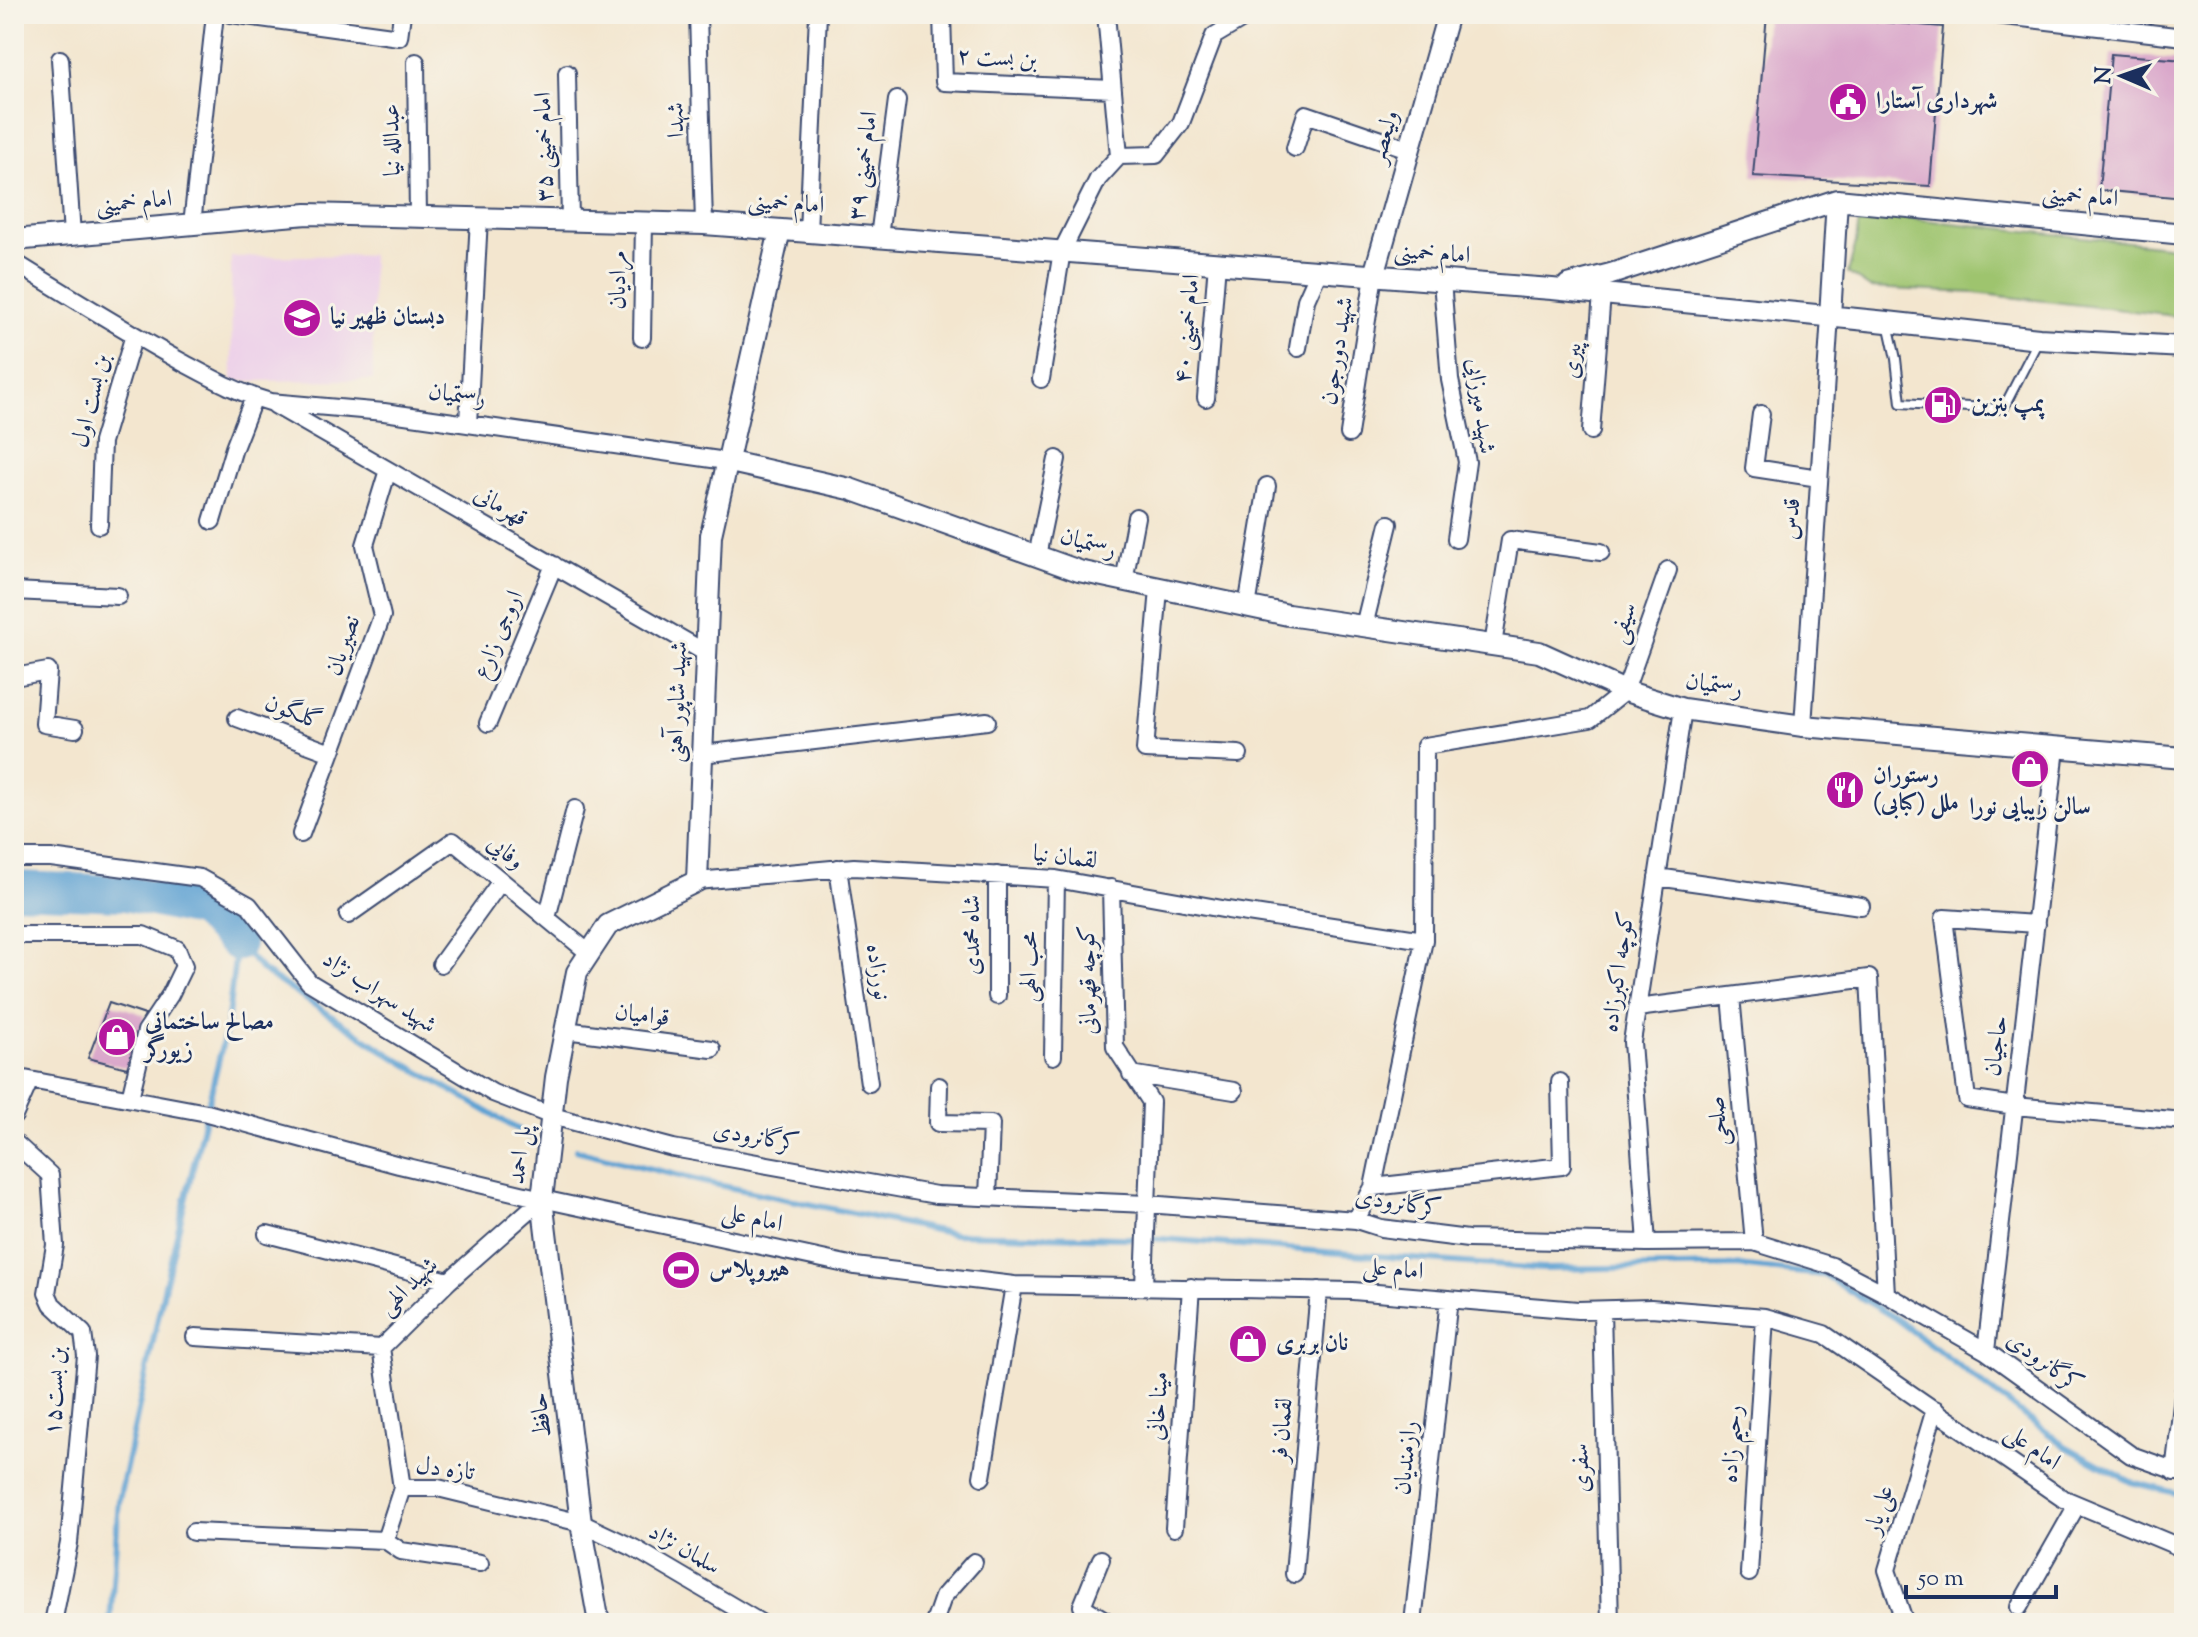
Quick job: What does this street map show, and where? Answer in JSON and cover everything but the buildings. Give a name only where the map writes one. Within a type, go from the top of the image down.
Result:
[{"type":"street","points":[[192,224],[215,14]]},
{"type":"street","points":[[231,14],[399,37],[402,14]]},
{"type":"street","name":"شهدا","points":[[698,14],[704,224]]},
{"type":"street","points":[[808,232],[818,14]]},
{"type":"street","name":"بن بست ۲","points":[[942,14],[944,82],[1113,89]]},
{"type":"street","points":[[1106,14],[1119,156]]},
{"type":"street","points":[[1041,379],[1062,251],[1098,179],[1119,156],[1156,155],[1181,123],[1214,36],[1251,14]]},
{"type":"street","name":"ولیعصر","points":[[1374,275],[1448,14]]},
{"type":"street","points":[[1987,14],[2099,20],[2184,37]]},
{"type":"street","points":[[60,59],[72,235]]},
{"type":"street","name":"عبدالله نیا","points":[[416,62],[418,216]]},
{"type":"street","name":"امام خمینی ۳۵","points":[[567,73],[570,220]]},
{"type":"street","name":"امام خمینی ۳۹","points":[[879,237],[897,100]]},
{"type":"street","points":[[1295,148],[1306,114],[1408,149]]},
{"type":"street","points":[[1830,316],[1837,200]]},
{"type":"street","name":"امام خمینی","points":[[1552,289],[1611,274],[1837,200],[2184,234]]},
{"type":"street","name":"امام خمینی","points":[[14,240],[307,214],[704,224],[1552,289],[2039,339],[2184,347]]},
{"type":"street","points":[[468,424],[479,218]]},
{"type":"street","name":"مرادیان","points":[[642,338],[644,222]]},
{"type":"street","name":"شهید شاپور آهنی","points":[[697,881],[711,535],[780,230]]},
{"type":"street","name":"رستمیان","points":[[14,262],[134,335],[229,387],[270,402],[384,412],[726,461],[850,489],[1079,571],[1247,607],[1539,652],[1625,691],[1683,709],[1803,726],[2184,758]]},
{"type":"street","name":"امام خمینی ۴۰","points":[[1206,398],[1217,263]]},
{"type":"street","points":[[1298,348],[1306,300],[1319,271]]},
{"type":"street","name":"شهید دورجون","points":[[1349,434],[1374,275]]},
{"type":"street","name":"شهید میرزایی","points":[[1442,281],[1450,380],[1467,462],[1456,539]]},
{"type":"street","name":"پیری","points":[[1591,431],[1602,294]]},
{"type":"street","name":"قدس","points":[[1803,726],[1830,316]]},
{"type":"street","name":"بن بست اول","points":[[99,525],[102,442],[134,335]]},
{"type":"street","points":[[212,521],[234,448],[254,397]]},
{"type":"street","name":"قهرمانی","points":[[270,402],[706,653]]},
{"type":"street","points":[[1761,414],[1754,468],[1819,478]]},
{"type":"street","points":[[1037,556],[1057,459]]},
{"type":"street","name":"نصیریان","points":[[301,834],[382,616],[365,545],[388,470]]},
{"type":"street","points":[[1247,607],[1267,486]]},
{"type":"street","points":[[1124,581],[1136,517]]},
{"type":"street","points":[[1364,626],[1389,524]]},
{"type":"street","points":[[1493,645],[1510,540],[1601,552]]},
{"type":"street","name":"اروجی زارع","points":[[488,723],[554,565]]},
{"type":"street","name":"سیفی","points":[[1625,691],[1668,570]]},
{"type":"street","points":[[1159,589],[1145,750],[1239,754]]},
{"type":"street","points":[[14,591],[118,596]]},
{"type":"street","points":[[14,677],[48,671],[44,724],[75,729]]},
{"type":"street","points":[[1356,1220],[1373,1187],[1424,940],[1425,746],[1590,719],[1625,691]]},
{"type":"street","name":"کوچه اکبرزاده","points":[[1647,1243],[1632,1042],[1683,709]]},
{"type":"street","name":"گلگون","points":[[237,718],[331,753]]},
{"type":"street","points":[[702,754],[987,721]]},
{"type":"street","name":"حاجیان","points":[[1986,1351],[2056,748]]},
{"type":"street","points":[[547,918],[575,809]]},
{"type":"street","name":"وفایی","points":[[348,915],[453,841],[589,953]]},
{"type":"street","name":"شهید سهراب نژاد","points":[[14,858],[51,858],[200,878],[249,905],[309,982],[493,1093],[552,1116]]},
{"type":"street","name":"لقمان نیا","points":[[697,881],[868,867],[1056,879],[1228,910],[1424,940]]},
{"type":"street","name":"نورزاده","points":[[838,868],[869,1083]]},
{"type":"street","name":"شاه محمدی","points":[[997,875],[997,996]]},
{"type":"street","points":[[1657,877],[1861,906]]},
{"type":"street","name":"محب الهی","points":[[1053,1056],[1056,879]]},
{"type":"street","points":[[441,964],[501,881]]},
{"type":"street","points":[[552,1116],[556,1077],[577,972],[608,925],[697,881]]},
{"type":"street","name":"کوچه قهرمانی","points":[[1111,888],[1115,1047],[1151,1102],[1144,1286]]},
{"type":"street","points":[[2036,924],[1944,918],[1967,1099],[2184,1121]]},
{"type":"street","points":[[14,935],[143,935],[177,949],[184,966],[170,995],[146,1031],[130,1098]]},
{"type":"street","points":[[1637,1008],[1869,978],[1886,1294]]},
{"type":"street","name":"صلحی","points":[[1731,996],[1754,1242]]},
{"type":"street","name":"قوامیان","points":[[565,1030],[712,1049]]},
{"type":"street","points":[[1131,1074],[1234,1091]]},
{"type":"street","points":[[14,1116],[22,1078]]},
{"type":"street","name":"امام علی","points":[[22,1078],[207,1113],[399,1165],[542,1199],[855,1266],[1014,1285],[1353,1291],[1602,1311],[1651,1308],[1765,1317],[1824,1334],[2062,1498],[2184,1549]]},
{"type":"street","points":[[1373,1187],[1562,1166],[1560,1082]]},
{"type":"street","points":[[939,1086],[938,1123],[991,1124],[988,1197]]},
{"type":"street","name":"کرگانرودی","points":[[552,1116],[673,1148],[936,1195],[1147,1204],[1356,1220],[1381,1228],[1468,1239],[1754,1242],[1832,1266],[1886,1294],[1986,1351],[2131,1455],[2179,1473]]},
{"type":"street","name":"پل احمد","points":[[542,1199],[552,1116]]},
{"type":"street","name":"بن بست۱۵","points":[[14,1142],[50,1175],[55,1245],[47,1293],[52,1304],[83,1333],[86,1356],[69,1543],[53,1623]]},
{"type":"street","name":"شهید الهی","points":[[402,1488],[381,1348],[449,1281],[542,1199]]},
{"type":"street","name":"حافظ","points":[[542,1199],[581,1523],[599,1623]]},
{"type":"street","points":[[267,1234],[449,1281]]},
{"type":"street","points":[[982,1477],[1014,1285]]},
{"type":"street","name":"مینا خانی","points":[[1174,1528],[1191,1287]]},
{"type":"street","name":"لقمان فر","points":[[1294,1574],[1319,1290]]},
{"type":"street","name":"رازمندیان","points":[[1413,1623],[1449,1299]]},
{"type":"street","name":"سفری","points":[[1602,1311],[1610,1623]]},
{"type":"street","name":"رحیم زاده","points":[[1749,1573],[1765,1317]]},
{"type":"street","points":[[195,1337],[381,1348]]},
{"type":"street","points":[[2179,1473],[2184,1388]]},
{"type":"street","name":"علی یار","points":[[1905,1623],[1887,1570],[1935,1409]]},
{"type":"street","name":"تازه دل","points":[[385,1540],[402,1488],[438,1488],[581,1523]]},
{"type":"street","points":[[2019,1607],[2077,1505]]},
{"type":"street","name":"سلمان نژاد","points":[[581,1523],[634,1548],[761,1623]]},
{"type":"street","points":[[193,1532],[385,1540],[401,1551],[480,1563]]},
{"type":"street","points":[[1101,1559],[1082,1606],[1110,1623]]},
{"type":"street","points":[[934,1623],[943,1597],[974,1562]]},
{"type":"lane","points":[[1887,322],[1896,359],[1901,403],[2003,409],[2039,339]]},
{"type":"shaded area","name":"دبستان ظهیر نیا","points":[[372,255],[373,380],[232,381],[231,257]]},
{"type":"green space","points":[[1860,213],[2184,248],[2184,317],[1974,293],[1870,288],[1848,273]]},
{"type":"waterway","points":[[14,889],[125,893],[202,910],[237,943]]},
{"type":"waterway","points":[[237,943],[263,971],[389,1054],[529,1136]]},
{"type":"waterway","points":[[110,1623],[119,1500],[165,1285],[227,1025],[237,943]]},
{"type":"waterway","points":[[576,1150],[704,1182],[954,1234],[1164,1239],[1542,1269],[1737,1266],[1823,1275],[1895,1318],[2065,1446],[2131,1482],[2184,1495]]},
{"type":"place","name":"شهرداری آستارا","points":[[1848,102]]},
{"type":"place","name":"دبستان ظهیر نیا","points":[[302,318]]},
{"type":"place","name":"پمپ بنزین","points":[[1943,405]]},
{"type":"place","name":"سالن زیبایی نورا","points":[[2030,769]]},
{"type":"place","name":"رستوران ملل (کبابی)","points":[[1845,790]]},
{"type":"place","name":"مصالح ساختمانی زیورگر","points":[[117,1037]]},
{"type":"place","name":"هیروپلاس","points":[[681,1270]]},
{"type":"place","name":"نان بربری","points":[[1248,1344]]}]
